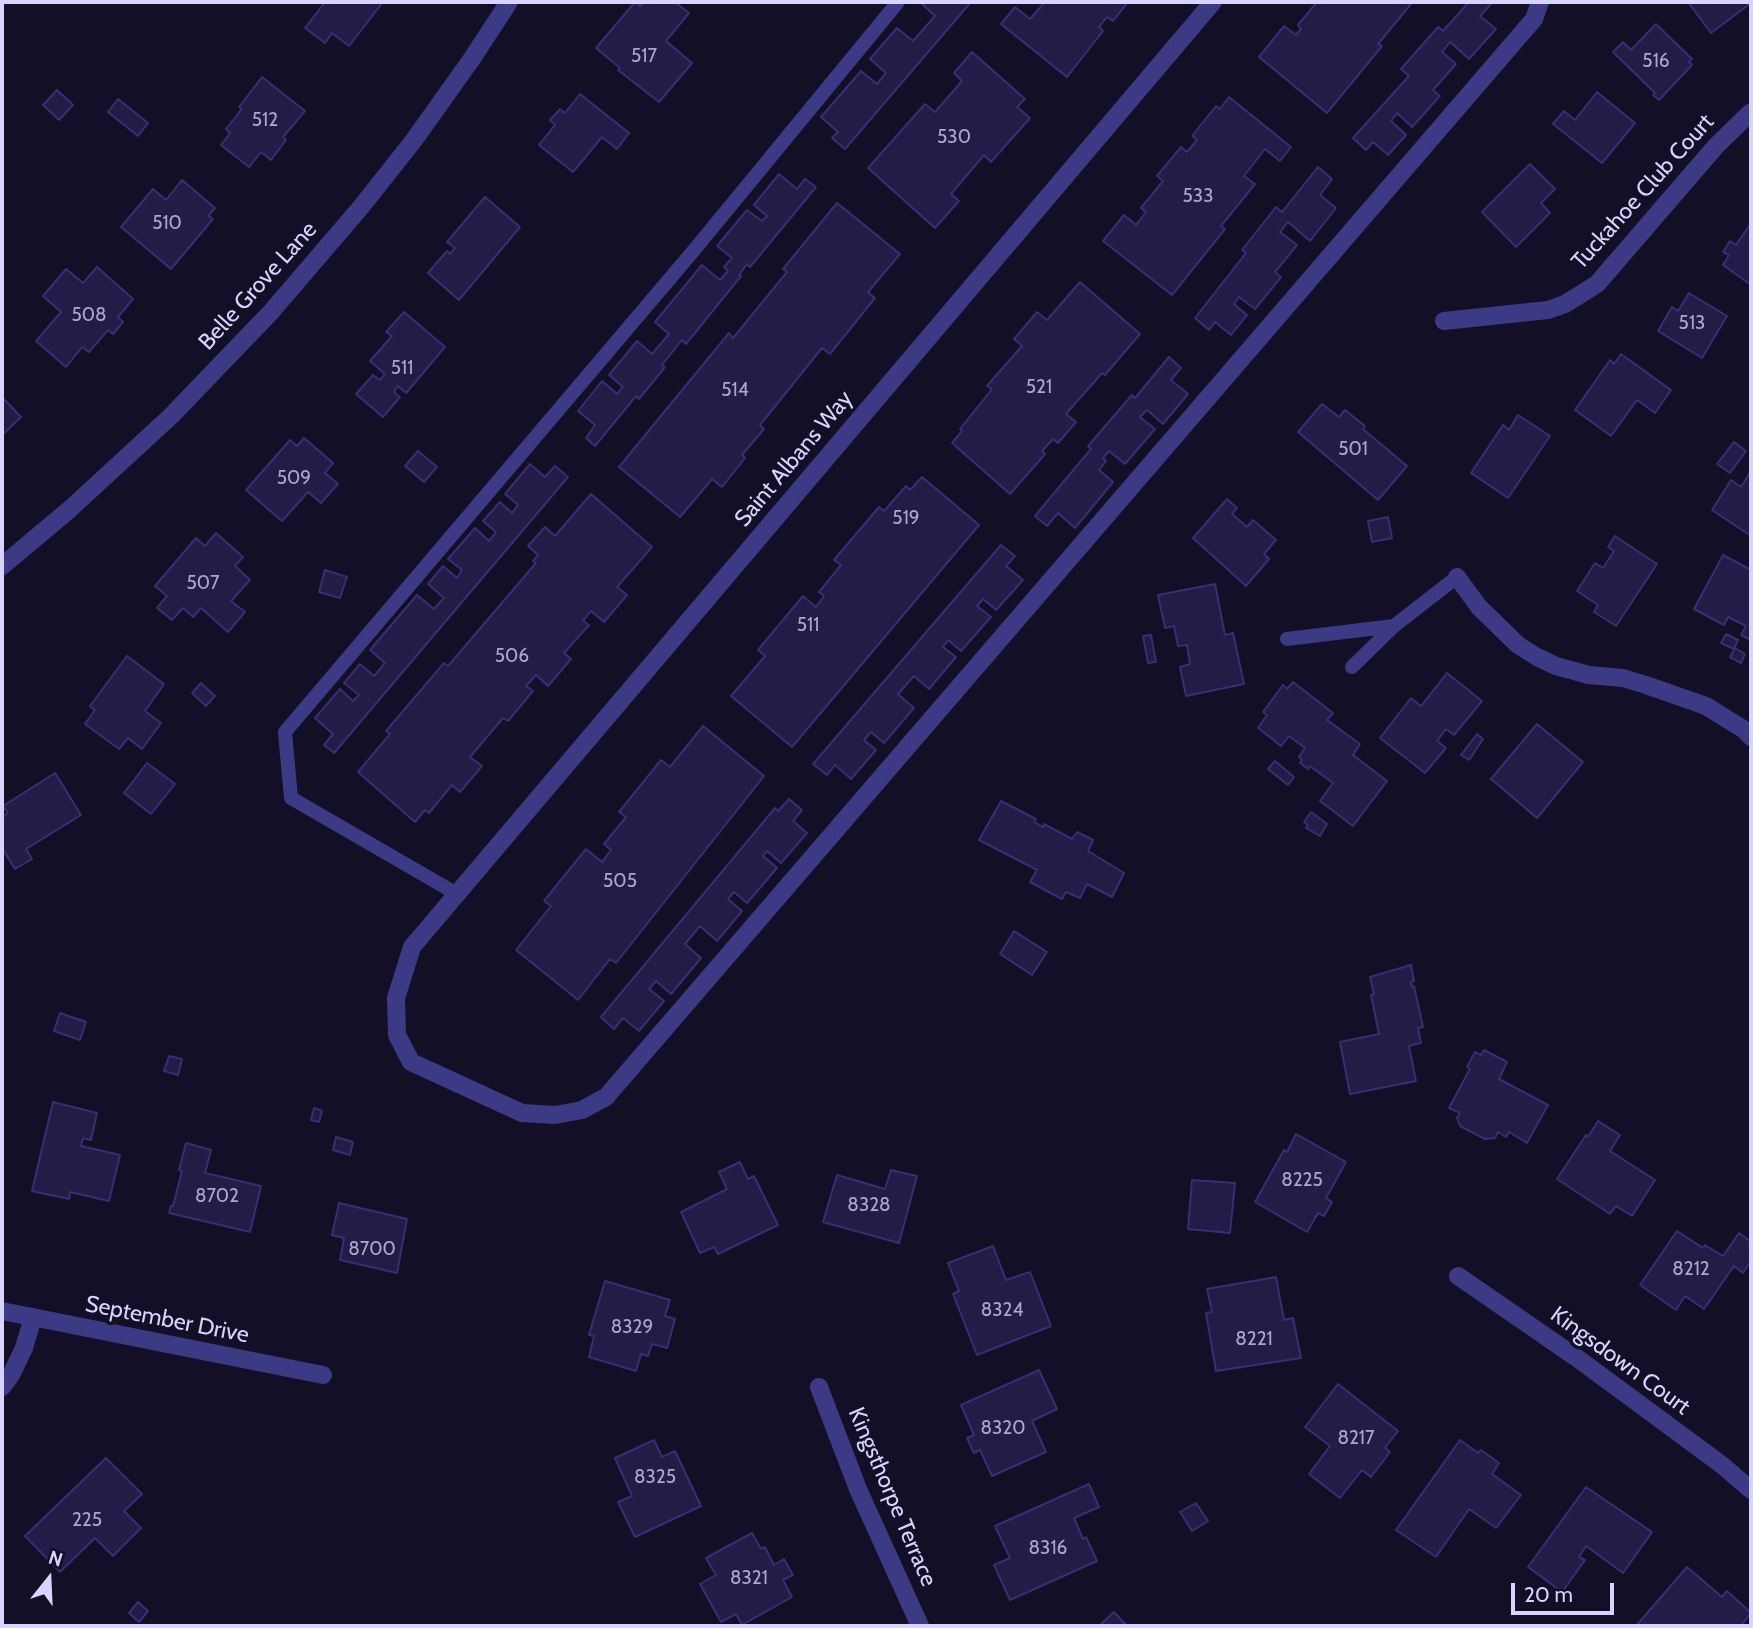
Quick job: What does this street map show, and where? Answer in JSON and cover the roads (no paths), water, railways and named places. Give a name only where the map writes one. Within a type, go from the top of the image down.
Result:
[{"type":"street","name":"Saint Albans Way","points":[[1213,2],[412,947],[396,998],[397,1035],[411,1062],[522,1113],[555,1115],[582,1110],[606,1097],[1534,19],[1540,2]]},
{"type":"street","name":"Belle Grove Lane","points":[[2,566],[70,509],[171,416],[271,312],[414,141],[504,3]]},
{"type":"street","name":"Tuckahoe Club Court","points":[[1444,321],[1548,310],[1565,304],[1597,284],[1716,146],[1751,112]]},
{"type":"street","points":[[1457,577],[1479,607],[1517,645],[1537,657],[1556,666],[1589,675],[1623,678],[1706,706],[1751,737]]},
{"type":"street","name":"Kingsdown Court","points":[[1458,1276],[1599,1374],[1722,1465],[1751,1490]]},
{"type":"street","name":"September Drive","points":[[2,1311],[323,1375]]},
{"type":"street","points":[[2,1387],[24,1348],[33,1317]]},
{"type":"street","name":"Kingsthorpe Terrace","points":[[819,1387],[858,1489],[920,1626]]},
{"type":"lane","points":[[457,894],[290,798],[285,732],[695,249],[898,2]]},
{"type":"lane","points":[[1352,667],[1394,626],[1457,577]]},
{"type":"lane","points":[[1287,639],[1394,626]]}]
